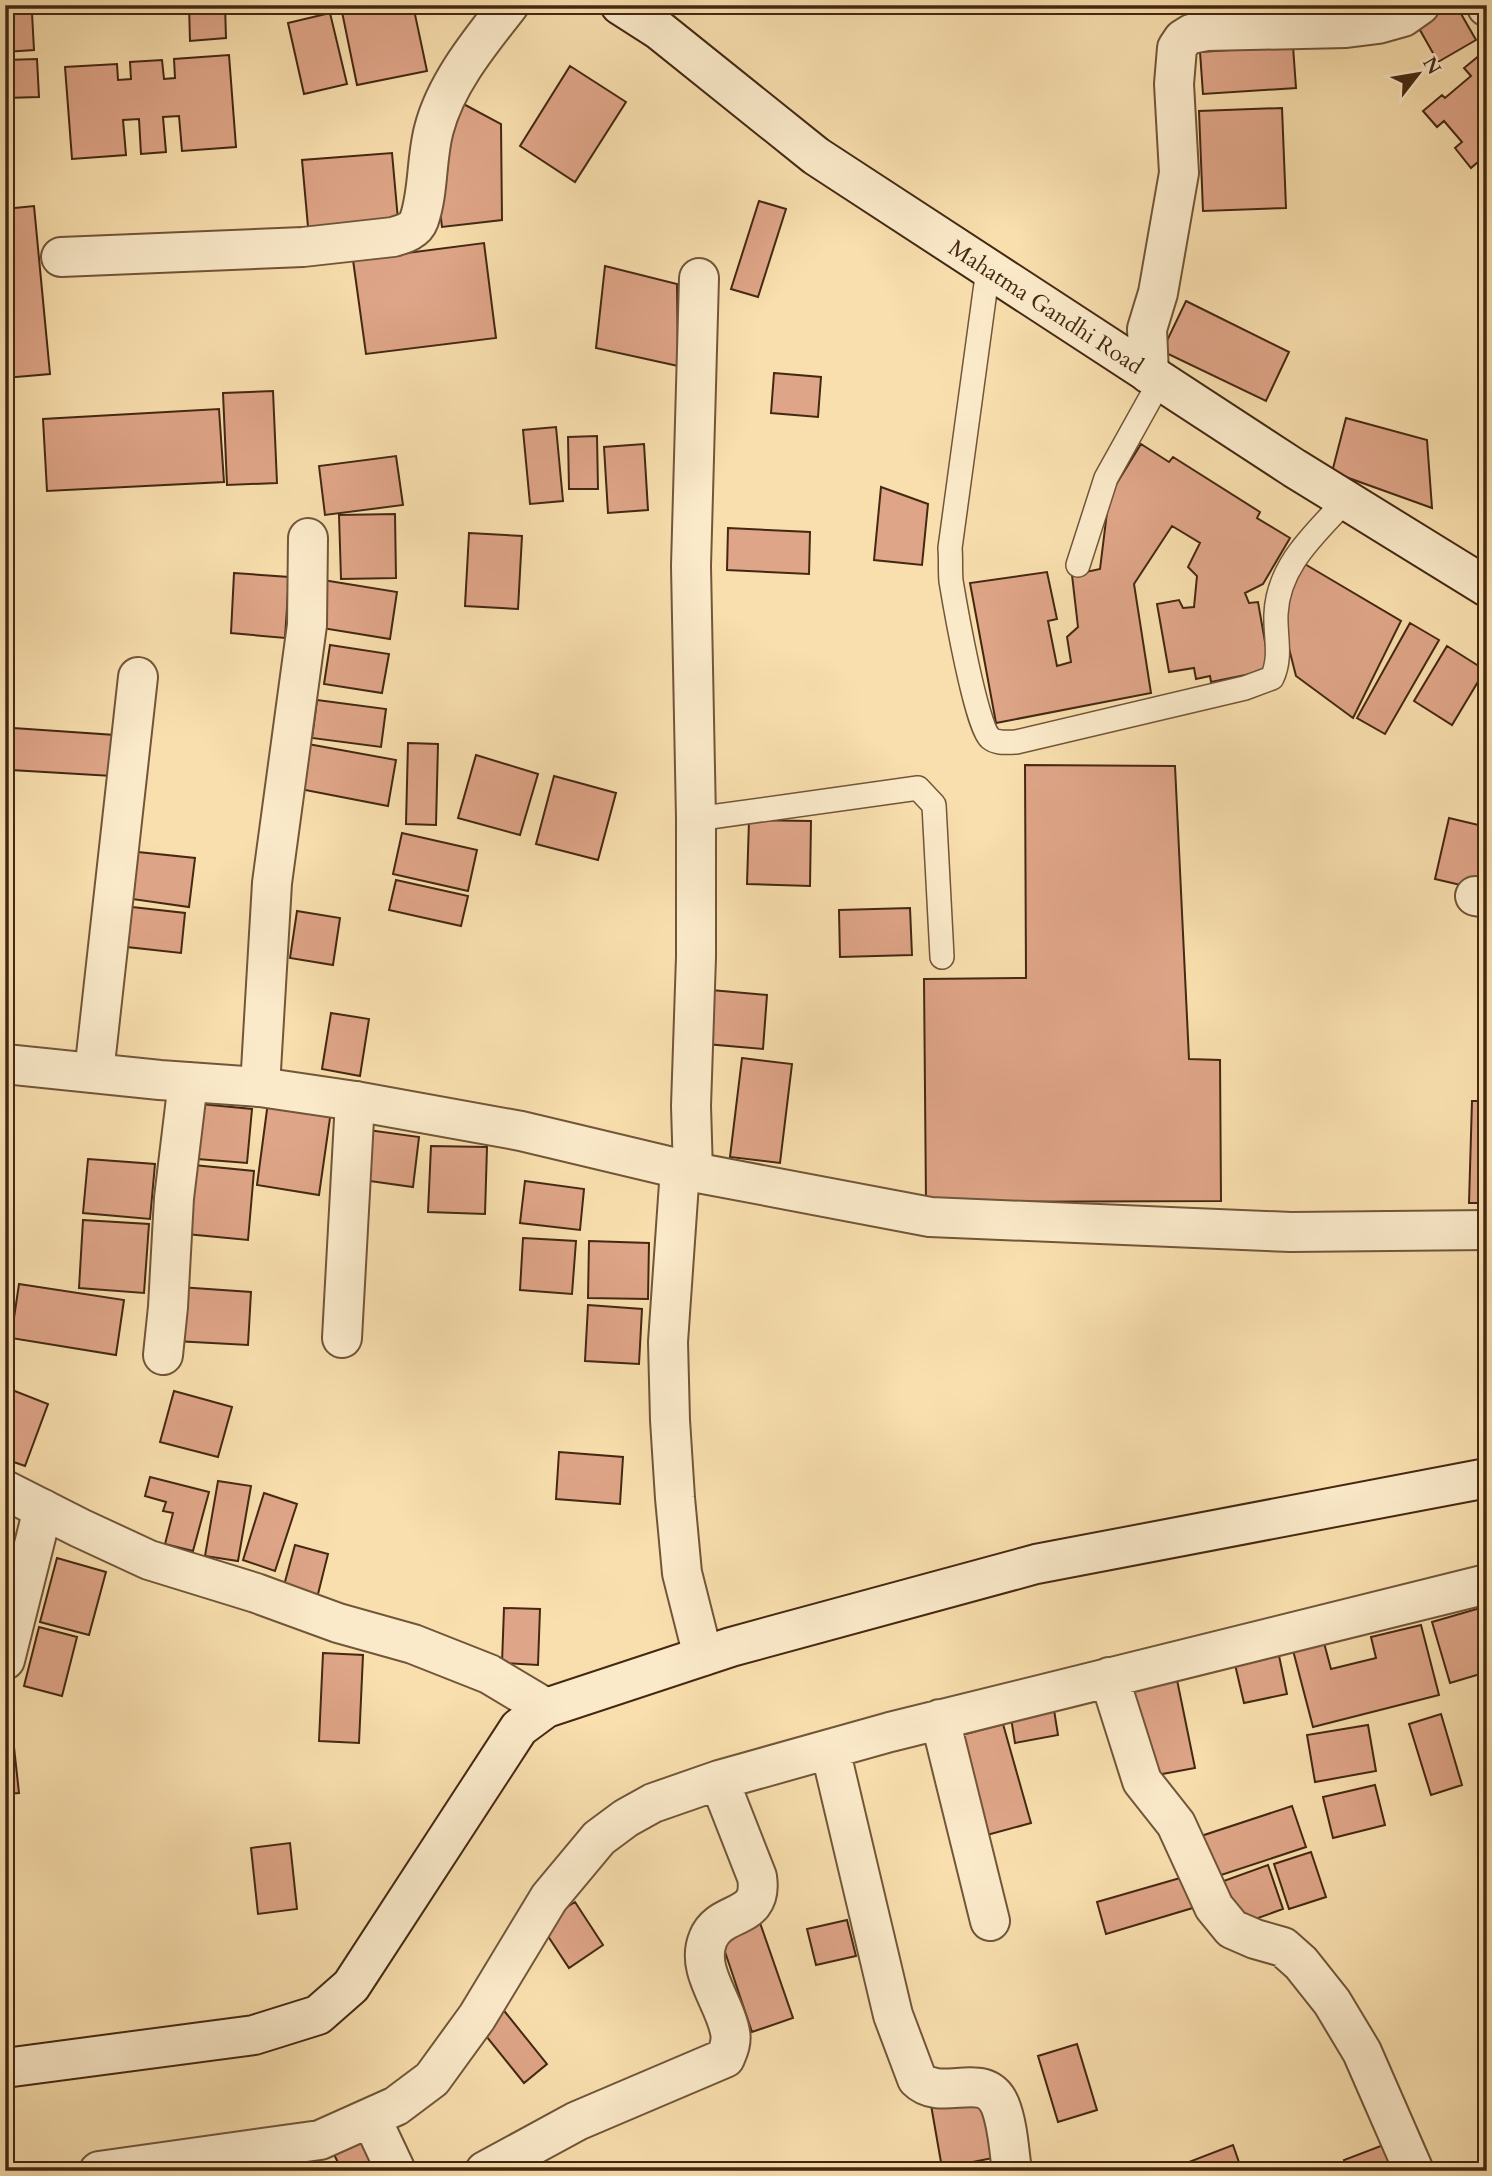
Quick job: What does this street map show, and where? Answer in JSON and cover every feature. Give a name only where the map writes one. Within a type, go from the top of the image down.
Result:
[{"type":"street","points":[[61,257],[303,247],[407,233],[419,220],[434,129],[449,94],[477,47],[509,5]]},
{"type":"street","name":"Mahatma Gandhi Road","points":[[620,5],[659,30],[816,156],[1346,500],[1487,587]]},
{"type":"street","points":[[1246,30],[1283,5]]},
{"type":"street","points":[[1155,377],[1147,328],[1158,293],[1179,173],[1174,83],[1177,48],[1182,39],[1206,31],[1346,28],[1367,25],[1403,17],[1420,5]]},
{"type":"street","points":[[699,278],[691,566],[696,957],[687,1171],[668,1342],[670,1420],[682,1573],[703,1656]]},
{"type":"street","points":[[260,1087],[272,883],[307,625],[308,538]]},
{"type":"street","points":[[94,1073],[138,677]]},
{"type":"street","points":[[5,1064],[260,1087],[355,1101],[521,1131],[687,1171],[930,1217],[1291,1232],[1487,1230]]},
{"type":"street","points":[[163,1355],[174,1198],[188,1082]]},
{"type":"street","points":[[342,1338],[355,1101]]},
{"type":"street","points":[[5,2068],[254,2035],[318,2014],[351,1986],[519,1728],[547,1709],[703,1656],[1036,1564],[1487,1478]]},
{"type":"street","points":[[5,1490],[149,1560],[256,1592],[338,1623],[414,1644],[489,1674],[547,1709]]},
{"type":"street","points":[[5,1660],[43,1509]]},
{"type":"street","points":[[99,2171],[277,2160],[396,2106],[432,2079],[477,2018],[549,1898],[599,1838],[626,1818],[653,1804],[719,1780],[940,1719],[1487,1584]]},
{"type":"street","points":[[1109,1677],[1142,1781],[1176,1824],[1214,1907],[1232,1929],[1283,1947],[1301,1963],[1332,2002],[1362,2052],[1414,2171]]},
{"type":"street","points":[[940,1719],[990,1920]]},
{"type":"street","points":[[830,1749],[893,2015],[917,2078],[925,2086],[940,2090],[982,2087],[993,2094],[1000,2106],[1012,2171]]},
{"type":"street","points":[[485,2171],[577,2121],[725,2058],[730,2046],[730,2031],[706,1964],[704,1951],[708,1936],[718,1925],[748,1909],[757,1899],[759,1890],[757,1877],[719,1780]]},
{"type":"street","points":[[372,2118],[396,2171]]},
{"type":"lane","points":[[988,269],[950,548],[951,579],[975,701],[983,729],[990,738],[999,743],[1016,741],[1245,688],[1272,678],[1276,668],[1276,613],[1279,592],[1296,554],[1346,500]]},
{"type":"lane","points":[[1078,565],[1106,478],[1155,377]]},
{"type":"lane","points":[[696,819],[918,788],[934,805],[942,957]]},
{"type":"building","points":[[189,5],[225,5],[226,38],[190,41]]},
{"type":"building","points":[[413,5],[427,71],[357,85],[341,7]]},
{"type":"building","points":[[1447,5],[1456,5],[1476,40],[1438,62],[1416,23]]},
{"type":"building","points":[[32,13],[34,50],[5,52],[5,14]]},
{"type":"building","points":[[330,13],[347,84],[304,94],[288,23]]},
{"type":"building","points":[[1293,46],[1296,88],[1203,94],[1200,52]]},
{"type":"building","points":[[229,55],[236,147],[182,151],[179,116],[163,117],[166,152],[141,154],[139,119],[123,120],[126,155],[72,159],[65,67],[117,64],[118,80],[131,79],[130,62],[162,60],[164,79],[175,78],[174,59]]},
{"type":"building","points":[[1480,55],[1487,63],[1487,154],[1471,168],[1455,148],[1462,142],[1444,121],[1437,127],[1423,111],[1442,95],[1445,98],[1471,76],[1464,68]]},
{"type":"building","points":[[37,59],[39,97],[5,98],[5,60]]},
{"type":"building","points":[[570,66],[626,102],[575,182],[520,146]]},
{"type":"building","points":[[456,100],[501,124],[502,220],[442,227],[437,186]]},
{"type":"building","points":[[1282,108],[1286,208],[1203,211],[1199,111]]},
{"type":"building","points":[[392,153],[399,231],[309,238],[302,160]]},
{"type":"building","points":[[759,201],[786,209],[758,297],[731,289]]},
{"type":"building","points":[[34,206],[50,374],[5,378],[5,209]]},
{"type":"building","points":[[484,243],[496,338],[366,354],[353,260]]},
{"type":"building","points":[[605,266],[677,284],[678,366],[596,348]]},
{"type":"building","points":[[1186,301],[1289,352],[1266,401],[1162,351]]},
{"type":"building","points":[[774,373],[821,377],[818,417],[771,413]]},
{"type":"building","points":[[273,391],[277,483],[227,485],[223,393]]},
{"type":"building","points":[[219,409],[224,482],[47,491],[43,419]]},
{"type":"building","points":[[1346,418],[1427,440],[1432,508],[1332,472]]},
{"type":"building","points":[[556,427],[563,501],[530,504],[523,430]]},
{"type":"building","points":[[597,436],[598,489],[569,489],[568,437]]},
{"type":"building","points":[[644,444],[648,510],[608,513],[604,447]]},
{"type":"building","points":[[1141,444],[1169,462],[1173,457],[1260,512],[1257,518],[1290,538],[1263,584],[1245,593],[1249,603],[1258,602],[1270,670],[1211,682],[1210,676],[1196,679],[1194,668],[1169,672],[1157,604],[1179,600],[1183,608],[1194,607],[1197,576],[1188,567],[1200,543],[1172,526],[1134,584],[1151,693],[996,723],[970,583],[1047,572],[1057,619],[1048,621],[1057,666],[1071,662],[1067,637],[1078,627],[1072,575],[1100,569],[1109,496]]},
{"type":"building","points":[[396,456],[403,505],[325,515],[319,466]]},
{"type":"building","points":[[881,487],[928,504],[922,565],[874,560]]},
{"type":"building","points":[[395,514],[396,578],[341,579],[339,515]]},
{"type":"building","points":[[728,528],[810,532],[809,574],[727,570]]},
{"type":"building","points":[[469,533],[522,536],[518,609],[465,606]]},
{"type":"building","points":[[1303,563],[1401,621],[1353,718],[1296,676],[1281,617]]},
{"type":"building","points":[[234,573],[289,577],[285,638],[231,633]]},
{"type":"building","points":[[323,580],[397,592],[390,639],[316,627]]},
{"type":"building","points":[[1410,623],[1439,640],[1385,734],[1357,718]]},
{"type":"building","points":[[330,645],[389,654],[382,693],[324,684]]},
{"type":"building","points":[[1447,646],[1485,670],[1452,725],[1414,701]]},
{"type":"building","points":[[317,700],[386,709],[381,747],[312,738]]},
{"type":"building","points":[[13,728],[115,735],[112,776],[11,770]]},
{"type":"building","points":[[408,743],[438,744],[436,825],[406,824]]},
{"type":"building","points":[[308,744],[396,760],[388,806],[300,789]]},
{"type":"building","points":[[476,755],[538,774],[520,835],[458,818]]},
{"type":"building","points":[[1025,765],[1175,766],[1189,1059],[1220,1060],[1221,1201],[926,1202],[924,979],[1026,978]]},
{"type":"building","points":[[554,776],[616,793],[598,860],[536,844]]},
{"type":"building","points":[[1449,818],[1487,827],[1487,867],[1482,890],[1435,879]]},
{"type":"building","points":[[749,820],[811,821],[810,886],[747,884]]},
{"type":"building","points":[[402,833],[477,850],[468,891],[393,874]]},
{"type":"building","points":[[138,852],[195,858],[189,907],[132,899]]},
{"type":"building","points":[[396,880],[468,896],[461,926],[389,910]]},
{"type":"building","points":[[132,907],[185,913],[181,953],[127,947]]},
{"type":"building","points":[[910,908],[912,955],[840,957],[839,910]]},
{"type":"building","points":[[297,911],[340,918],[333,965],[290,958]]},
{"type":"building","points":[[711,990],[767,995],[763,1049],[706,1044]]},
{"type":"building","points":[[331,1013],[369,1019],[360,1076],[322,1069]]},
{"type":"building","points":[[742,1058],[792,1064],[780,1163],[730,1157]]},
{"type":"building","points":[[1472,1101],[1487,1101],[1487,1203],[1469,1203]]},
{"type":"building","points":[[268,1102],[331,1111],[319,1195],[257,1185]]},
{"type":"building","points":[[190,1103],[252,1109],[247,1163],[185,1158]]},
{"type":"building","points":[[361,1129],[419,1137],[413,1187],[355,1179]]},
{"type":"building","points":[[431,1146],[487,1147],[485,1214],[428,1212]]},
{"type":"building","points":[[88,1159],[155,1164],[150,1219],[83,1213]]},
{"type":"building","points":[[183,1164],[254,1171],[248,1240],[176,1233]]},
{"type":"building","points":[[525,1181],[584,1189],[580,1230],[520,1223]]},
{"type":"building","points":[[83,1220],[149,1224],[144,1293],[79,1288]]},
{"type":"building","points":[[523,1238],[576,1241],[572,1294],[520,1290]]},
{"type":"building","points":[[589,1241],[649,1243],[648,1299],[588,1298]]},
{"type":"building","points":[[19,1284],[124,1300],[116,1355],[11,1338]]},
{"type":"building","points":[[179,1287],[251,1292],[248,1345],[175,1341]]},
{"type":"building","points":[[588,1305],[642,1309],[639,1364],[585,1361]]},
{"type":"building","points":[[7,1388],[48,1404],[25,1466],[5,1459]]},
{"type":"building","points":[[174,1391],[232,1407],[218,1457],[160,1442]]},
{"type":"building","points":[[559,1452],[623,1457],[620,1504],[556,1499]]},
{"type":"building","points":[[150,1477],[209,1492],[193,1551],[165,1544],[173,1513],[163,1511],[166,1502],[145,1496]]},
{"type":"building","points":[[218,1481],[251,1486],[238,1561],[205,1556]]},
{"type":"building","points":[[264,1493],[297,1504],[275,1571],[243,1560]]},
{"type":"building","points":[[295,1545],[328,1554],[317,1598],[283,1589]]},
{"type":"building","points":[[57,1558],[106,1572],[89,1635],[40,1622]]},
{"type":"building","points":[[1487,1606],[1487,1672],[1450,1683],[1432,1622]]},
{"type":"building","points":[[504,1608],[540,1609],[538,1665],[502,1663]]},
{"type":"building","points":[[1421,1625],[1439,1695],[1313,1727],[1289,1635],[1320,1628],[1331,1669],[1376,1658],[1371,1637]]},
{"type":"building","points":[[39,1627],[77,1637],[62,1696],[24,1686]]},
{"type":"building","points":[[1277,1646],[1287,1694],[1244,1703],[1233,1656]]},
{"type":"building","points":[[323,1653],[363,1655],[359,1743],[319,1741]]},
{"type":"building","points":[[1175,1670],[1195,1768],[1146,1777],[1127,1680]]},
{"type":"building","points":[[1051,1691],[1058,1735],[1015,1743],[1008,1699]]},
{"type":"building","points":[[1441,1714],[1462,1785],[1431,1795],[1409,1724]]},
{"type":"building","points":[[1003,1724],[1031,1823],[976,1838],[947,1739]]},
{"type":"building","points":[[1368,1725],[1376,1771],[1315,1782],[1307,1735]]},
{"type":"building","points":[[14,1747],[19,1793],[5,1794],[5,1748]]},
{"type":"building","points":[[1375,1785],[1385,1825],[1333,1838],[1323,1797]]},
{"type":"building","points":[[1292,1806],[1306,1847],[1209,1879],[1195,1838]]},
{"type":"building","points":[[290,1843],[297,1909],[258,1914],[251,1848]]},
{"type":"building","points":[[1311,1852],[1326,1897],[1289,1909],[1274,1864]]},
{"type":"building","points":[[1268,1865],[1283,1909],[1233,1927],[1218,1883]]},
{"type":"building","points":[[1187,1876],[1196,1907],[1106,1934],[1097,1902]]},
{"type":"building","points":[[575,1902],[603,1945],[569,1968],[540,1924]]},
{"type":"building","points":[[759,1920],[793,2018],[752,2032],[719,1934]]},
{"type":"building","points":[[847,1920],[856,1956],[816,1965],[807,1929]]},
{"type":"building","points":[[501,2007],[547,2064],[524,2083],[478,2026]]},
{"type":"building","points":[[1077,2044],[1097,2110],[1058,2122],[1038,2056]]},
{"type":"building","points":[[981,2096],[993,2158],[942,2168],[931,2105]]},
{"type":"building","points":[[357,2133],[376,2171],[342,2171],[330,2146]]},
{"type":"building","points":[[1399,2139],[1410,2171],[1348,2171],[1344,2160]]},
{"type":"building","points":[[1233,2145],[1242,2171],[1183,2171],[1181,2165]]}]
